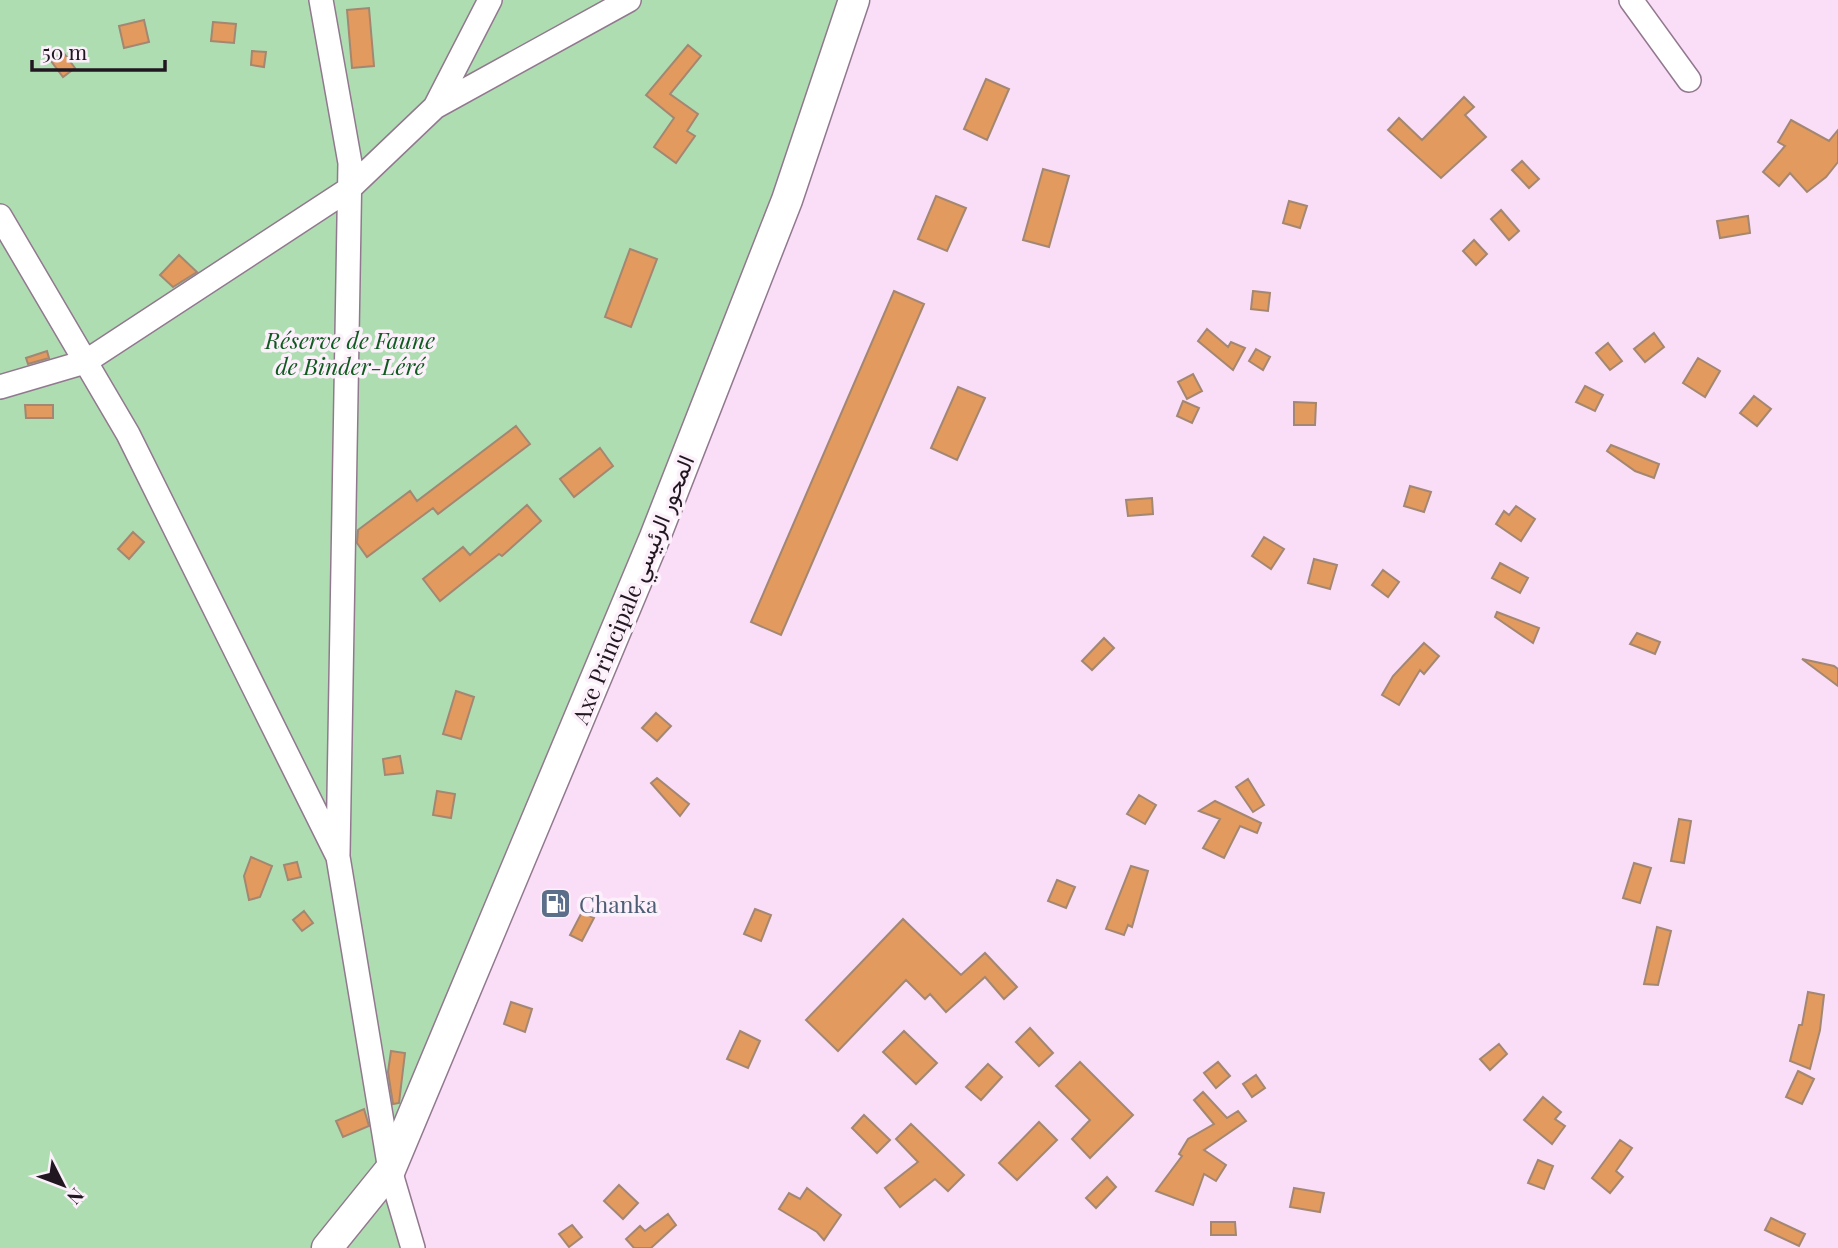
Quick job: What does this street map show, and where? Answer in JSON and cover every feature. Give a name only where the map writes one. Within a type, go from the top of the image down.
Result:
[{"type":"main road","name":"Axe Principale المحور الرئيسي","points":[[327,1248],[390,1170],[655,537],[787,200],[854,0]]},
{"type":"street","points":[[321,0],[350,163],[338,857],[390,1170],[413,1248]]},
{"type":"street","points":[[435,107],[490,0]]},
{"type":"street","points":[[0,387],[85,362],[349,189],[435,107],[629,0]]},
{"type":"street","points":[[1631,0],[1689,80]]},
{"type":"street","points":[[0,216],[128,434],[338,857]]},
{"type":"green space","name":"Réserve de Faune de Binder-Léré","points":[[0,0],[854,0],[390,1170],[413,1248],[0,1248]]},
{"type":"building","points":[[369,8],[374,66],[352,68],[347,10]]},
{"type":"building","points":[[144,20],[149,42],[124,48],[119,26]]},
{"type":"building","points":[[213,22],[236,24],[234,43],[211,41]]},
{"type":"building","points":[[688,45],[701,56],[670,94],[698,114],[687,131],[695,136],[676,163],[654,147],[674,118],[646,95]]},
{"type":"building","points":[[252,51],[266,52],[264,67],[251,65]]},
{"type":"building","points":[[63,52],[75,68],[63,77],[51,61]]},
{"type":"building","points":[[986,79],[1009,89],[987,140],[964,129]]},
{"type":"building","points":[[1464,97],[1474,107],[1465,115],[1486,137],[1441,178],[1388,130],[1399,118],[1422,140]]},
{"type":"building","points":[[1791,120],[1829,141],[1838,130],[1838,162],[1826,177],[1807,192],[1790,173],[1779,186],[1763,172],[1785,146],[1778,142]]},
{"type":"building","points":[[1522,161],[1539,179],[1529,188],[1512,170]]},
{"type":"building","points":[[1043,169],[1069,176],[1049,247],[1023,240]]},
{"type":"building","points":[[936,196],[966,208],[947,251],[918,239]]},
{"type":"building","points":[[1289,201],[1307,206],[1300,228],[1283,223]]},
{"type":"building","points":[[1501,210],[1519,231],[1509,240],[1491,219]]},
{"type":"building","points":[[1748,216],[1750,233],[1720,238],[1717,221]]},
{"type":"building","points":[[1474,240],[1487,254],[1476,265],[1463,251]]},
{"type":"building","points":[[630,249],[657,259],[631,327],[605,317]]},
{"type":"building","points":[[179,255],[197,272],[173,287],[160,275]]},
{"type":"building","points":[[894,291],[924,304],[781,635],[751,622]]},
{"type":"building","points":[[1253,291],[1270,293],[1268,311],[1251,309]]},
{"type":"building","points":[[1207,329],[1228,347],[1231,342],[1245,348],[1233,370],[1198,341]]},
{"type":"building","points":[[1654,333],[1664,347],[1645,362],[1634,349]]},
{"type":"building","points":[[1608,343],[1622,361],[1610,370],[1596,353]]},
{"type":"building","points":[[1256,349],[1270,357],[1263,370],[1249,361]]},
{"type":"building","points":[[47,351],[49,358],[28,364],[26,358]]},
{"type":"building","points":[[1698,358],[1720,371],[1705,397],[1683,383]]},
{"type":"building","points":[[1193,374],[1202,391],[1187,399],[1178,382]]},
{"type":"building","points":[[1585,386],[1603,395],[1595,411],[1576,402]]},
{"type":"building","points":[[958,387],[985,398],[957,460],[931,448]]},
{"type":"building","points":[[1754,396],[1771,409],[1757,426],[1740,413]]},
{"type":"building","points":[[1183,401],[1199,408],[1192,423],[1177,416]]},
{"type":"building","points":[[1294,402],[1316,403],[1315,425],[1294,425]]},
{"type":"building","points":[[25,405],[53,405],[53,418],[26,418]]},
{"type":"building","points":[[516,426],[530,444],[438,514],[433,508],[367,557],[357,543],[358,530],[410,491],[417,501]]},
{"type":"building","points":[[1611,445],[1659,464],[1654,478],[1635,471],[1607,451]]},
{"type":"building","points":[[600,448],[613,466],[574,497],[560,479]]},
{"type":"building","points":[[1410,486],[1431,492],[1424,512],[1404,506]]},
{"type":"building","points":[[1152,498],[1153,514],[1128,516],[1126,500]]},
{"type":"building","points":[[527,505],[541,521],[502,556],[499,554],[440,601],[423,579],[463,547],[470,555]]},
{"type":"building","points":[[1516,506],[1535,519],[1521,541],[1496,524],[1504,511],[1509,515]]},
{"type":"building","points":[[133,532],[144,542],[129,559],[118,549]]},
{"type":"building","points":[[1264,537],[1284,549],[1271,569],[1252,556]]},
{"type":"building","points":[[1314,559],[1337,565],[1330,589],[1308,583]]},
{"type":"building","points":[[1500,563],[1528,578],[1520,593],[1492,578]]},
{"type":"building","points":[[1383,570],[1399,582],[1388,597],[1372,585]]},
{"type":"building","points":[[1497,612],[1539,628],[1533,643],[1495,617]]},
{"type":"building","points":[[1637,633],[1660,642],[1655,654],[1630,644]]},
{"type":"building","points":[[1104,638],[1114,648],[1092,670],[1082,661]]},
{"type":"building","points":[[1424,643],[1439,656],[1424,674],[1420,670],[1399,705],[1382,695],[1393,676]]},
{"type":"building","points":[[1802,659],[1838,669],[1838,686]]},
{"type":"building","points":[[456,691],[474,697],[461,739],[443,734]]},
{"type":"building","points":[[656,713],[671,726],[657,741],[642,728]]},
{"type":"building","points":[[400,756],[403,773],[385,775],[383,759]]},
{"type":"building","points":[[657,778],[689,804],[680,816],[651,783]]},
{"type":"building","points":[[1248,779],[1264,805],[1253,812],[1236,787]]},
{"type":"building","points":[[437,791],[455,794],[451,818],[433,815]]},
{"type":"building","points":[[1139,795],[1156,805],[1145,824],[1127,814]]},
{"type":"building","points":[[1215,801],[1261,823],[1257,833],[1240,826],[1224,858],[1203,848],[1220,819],[1199,811]]},
{"type":"building","points":[[1679,819],[1691,821],[1684,863],[1671,861]]},
{"type":"building","points":[[251,857],[272,866],[260,897],[249,900],[244,876]]},
{"type":"building","points":[[297,862],[301,877],[288,880],[284,865]]},
{"type":"building","points":[[1634,863],[1651,868],[1640,903],[1623,898]]},
{"type":"building","points":[[1131,866],[1148,871],[1132,927],[1128,925],[1124,935],[1106,929]]},
{"type":"building","points":[[1057,880],[1075,887],[1066,908],[1048,901]]},
{"type":"building","points":[[755,909],[771,915],[761,941],[744,934]]},
{"type":"building","points":[[304,911],[313,923],[302,931],[293,920]]},
{"type":"building","points":[[582,912],[594,918],[582,941],[570,935]]},
{"type":"building","points":[[903,919],[961,975],[985,953],[1017,987],[1004,999],[985,977],[946,1012],[930,994],[925,999],[906,980],[838,1051],[806,1020]]},
{"type":"building","points":[[1657,927],[1671,931],[1658,985],[1644,984]]},
{"type":"building","points":[[1808,992],[1824,995],[1820,1030],[1810,1069],[1790,1061],[1799,1025],[1802,1025]]},
{"type":"building","points":[[511,1002],[532,1009],[525,1032],[504,1024]]},
{"type":"building","points":[[1030,1028],[1053,1053],[1039,1066],[1016,1042]]},
{"type":"building","points":[[740,1031],[760,1041],[748,1068],[727,1059]]},
{"type":"building","points":[[904,1031],[937,1063],[916,1084],[883,1052]]},
{"type":"building","points":[[1499,1044],[1507,1054],[1490,1070],[1480,1059]]},
{"type":"building","points":[[391,1051],[405,1053],[399,1103],[393,1104],[388,1072]]},
{"type":"building","points":[[1080,1062],[1133,1115],[1090,1158],[1072,1139],[1090,1120],[1056,1086]]},
{"type":"building","points":[[1218,1062],[1230,1076],[1216,1088],[1204,1073]]},
{"type":"building","points":[[988,1064],[1002,1077],[981,1100],[966,1087]]},
{"type":"building","points":[[1798,1071],[1814,1079],[1802,1104],[1786,1097]]},
{"type":"building","points":[[1256,1075],[1265,1088],[1252,1097],[1243,1084]]},
{"type":"building","points":[[1203,1092],[1227,1118],[1238,1111],[1246,1121],[1204,1150],[1226,1165],[1216,1181],[1204,1174],[1193,1205],[1156,1191],[1182,1156],[1179,1154],[1188,1139],[1214,1124],[1194,1100]]},
{"type":"building","points":[[1543,1097],[1561,1112],[1555,1119],[1565,1126],[1552,1144],[1524,1120]]},
{"type":"building","points":[[364,1109],[369,1126],[343,1137],[336,1121]]},
{"type":"building","points":[[864,1115],[890,1140],[877,1153],[852,1128]]},
{"type":"building","points":[[1039,1122],[1057,1140],[1017,1180],[999,1163]]},
{"type":"building","points":[[911,1124],[964,1175],[948,1191],[935,1179],[900,1207],[885,1188],[918,1162],[896,1139]]},
{"type":"building","points":[[1620,1140],[1632,1148],[1616,1171],[1623,1177],[1610,1193],[1592,1178]]},
{"type":"building","points":[[1538,1160],[1553,1166],[1544,1189],[1528,1183]]},
{"type":"building","points":[[1107,1177],[1116,1187],[1096,1208],[1086,1198]]},
{"type":"building","points":[[619,1185],[638,1203],[623,1219],[604,1201]]},
{"type":"building","points":[[807,1188],[841,1215],[824,1240],[817,1232],[779,1209],[789,1193],[800,1199]]},
{"type":"building","points":[[1294,1188],[1324,1193],[1320,1212],[1290,1207]]},
{"type":"building","points":[[668,1214],[676,1225],[651,1248],[634,1248],[626,1239],[640,1226],[645,1231]]},
{"type":"building","points":[[1771,1218],[1805,1234],[1799,1246],[1765,1230]]},
{"type":"building","points":[[1211,1222],[1235,1222],[1236,1235],[1211,1235]]},
{"type":"building","points":[[572,1225],[582,1237],[569,1247],[559,1234]]},
{"type":"place","name":"Chanka","points":[[556,903]]}]
